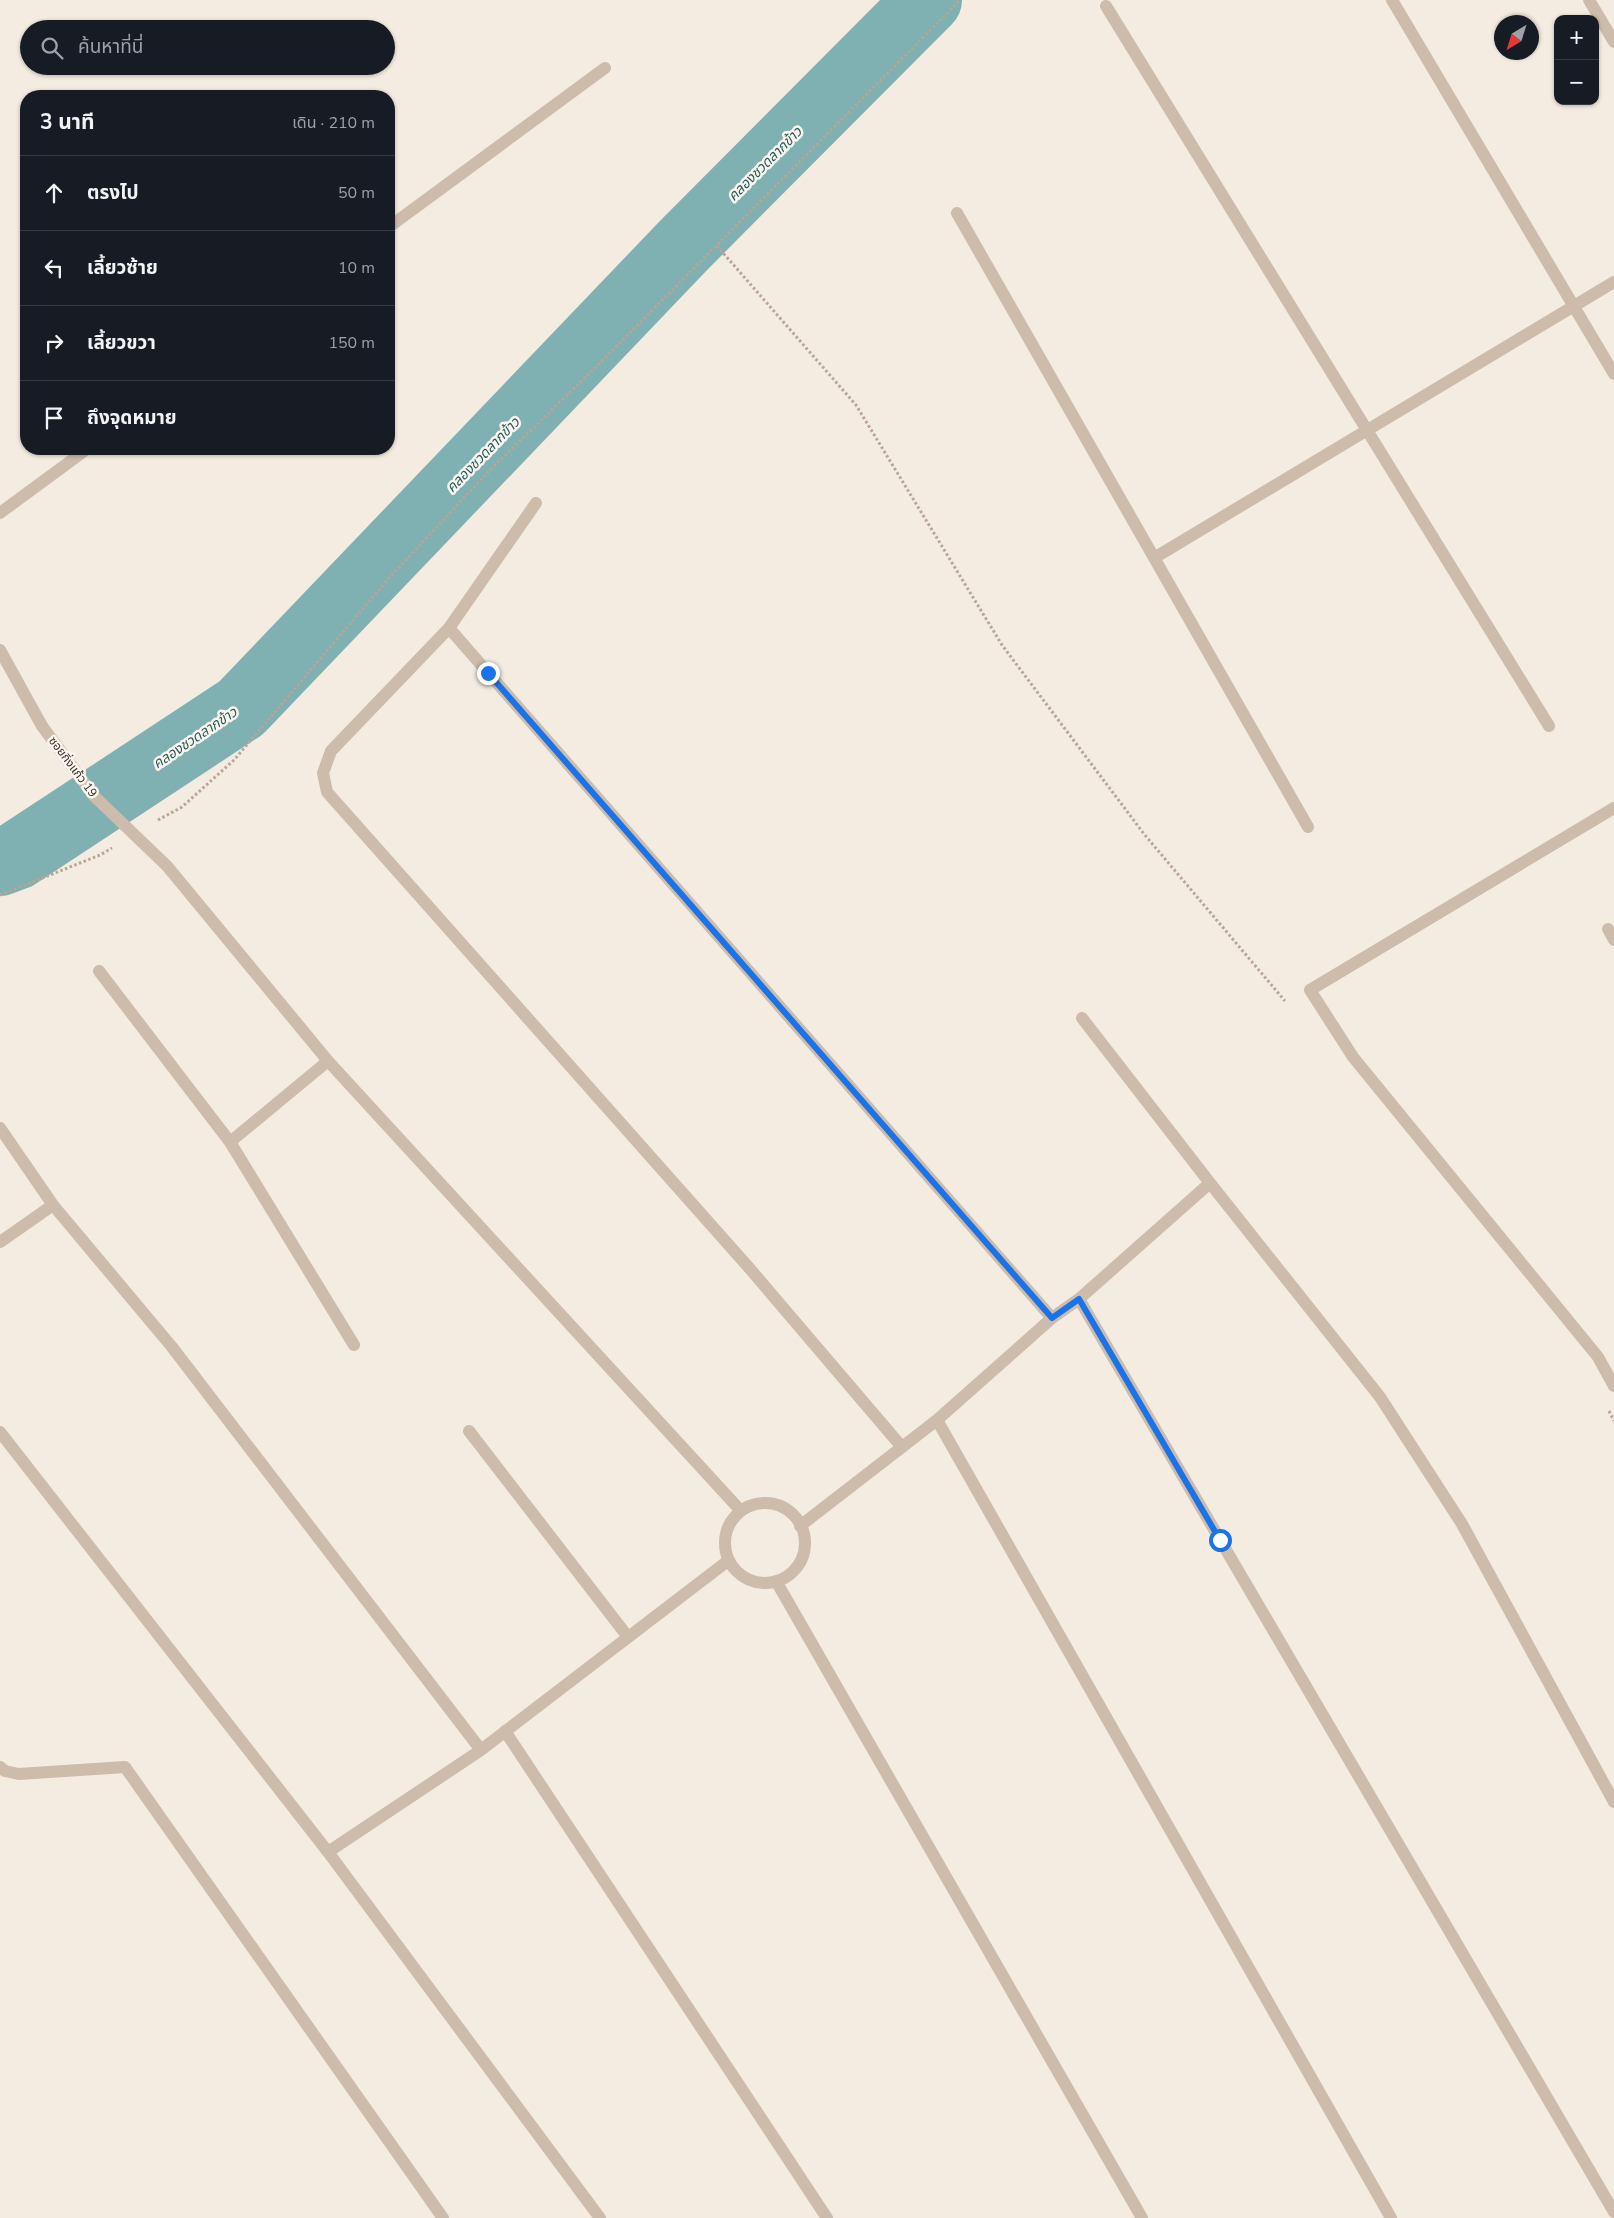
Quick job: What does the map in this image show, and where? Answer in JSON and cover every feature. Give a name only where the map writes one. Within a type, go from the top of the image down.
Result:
[{"type":"street","points":[[1392,0],[1614,374]]},
{"type":"street","points":[[1589,0],[1614,42]]},
{"type":"street","points":[[1106,6],[1549,726]]},
{"type":"street","points":[[395,223],[605,68]]},
{"type":"street","points":[[957,213],[1308,827]]},
{"type":"street","points":[[1154,558],[1614,282]]},
{"type":"street","points":[[0,513],[79,455]]},
{"type":"street","points":[[536,503],[448,628],[331,751],[323,773],[327,792],[738,1255],[901,1446]]},
{"type":"street","points":[[448,628],[1052,1318]]},
{"type":"street","name":"ซอยกิ่งแก้ว 19","points":[[0,650],[42,726],[94,796],[168,866],[328,1061],[741,1511]]},
{"type":"street","points":[[1614,808],[1310,990],[1353,1057],[1598,1357],[1614,1386]]},
{"type":"street","points":[[98,971],[230,1142],[354,1345]]},
{"type":"street","points":[[1082,1018],[1210,1184],[1380,1397],[1462,1524],[1614,1802]]},
{"type":"street","points":[[230,1142],[328,1061]]},
{"type":"street","points":[[0,1128],[53,1205],[172,1347],[481,1750]]},
{"type":"street","points":[[800,1526],[936,1420],[1052,1318],[1079,1299],[1210,1184]]},
{"type":"street","points":[[0,1242],[53,1205]]},
{"type":"street","points":[[1079,1299],[1614,2212]]},
{"type":"street","points":[[936,1420],[1391,2218]]},
{"type":"street","points":[[469,1431],[628,1637]]},
{"type":"street","points":[[0,1432],[328,1852],[600,2218]]},
{"type":"street","points":[[767,1503],[780,1506],[792,1514],[800,1526],[805,1539],[803,1553],[798,1565],[789,1575],[776,1582],[762,1583],[748,1580],[737,1572],[729,1560],[725,1548],[726,1534],[731,1521],[741,1511],[753,1505],[767,1503]]},
{"type":"street","points":[[328,1852],[481,1750],[729,1560]]},
{"type":"street","points":[[776,1582],[1142,2218]]},
{"type":"street","points":[[505,1731],[827,2218]]},
{"type":"street","points":[[0,1766],[5,1771],[19,1774],[125,1767],[443,2218]]},
{"type":"path","points":[[150,825],[182,807],[234,760],[390,577],[491,468],[717,246],[960,0]]},
{"type":"path","points":[[717,246],[856,404],[1002,645],[1144,834],[1286,1002]]},
{"type":"path","points":[[0,895],[100,855],[119,843]]},
{"type":"path","points":[[1605,1404],[1614,1421]]},
{"type":"waterway","name":"คลองชวดลากข้าว","points":[[0,862],[16,856],[241,708],[684,245],[928,0]]},
{"type":"route","points":[[488,673],[1052,1318],[1079,1299],[1220,1540]]}]
